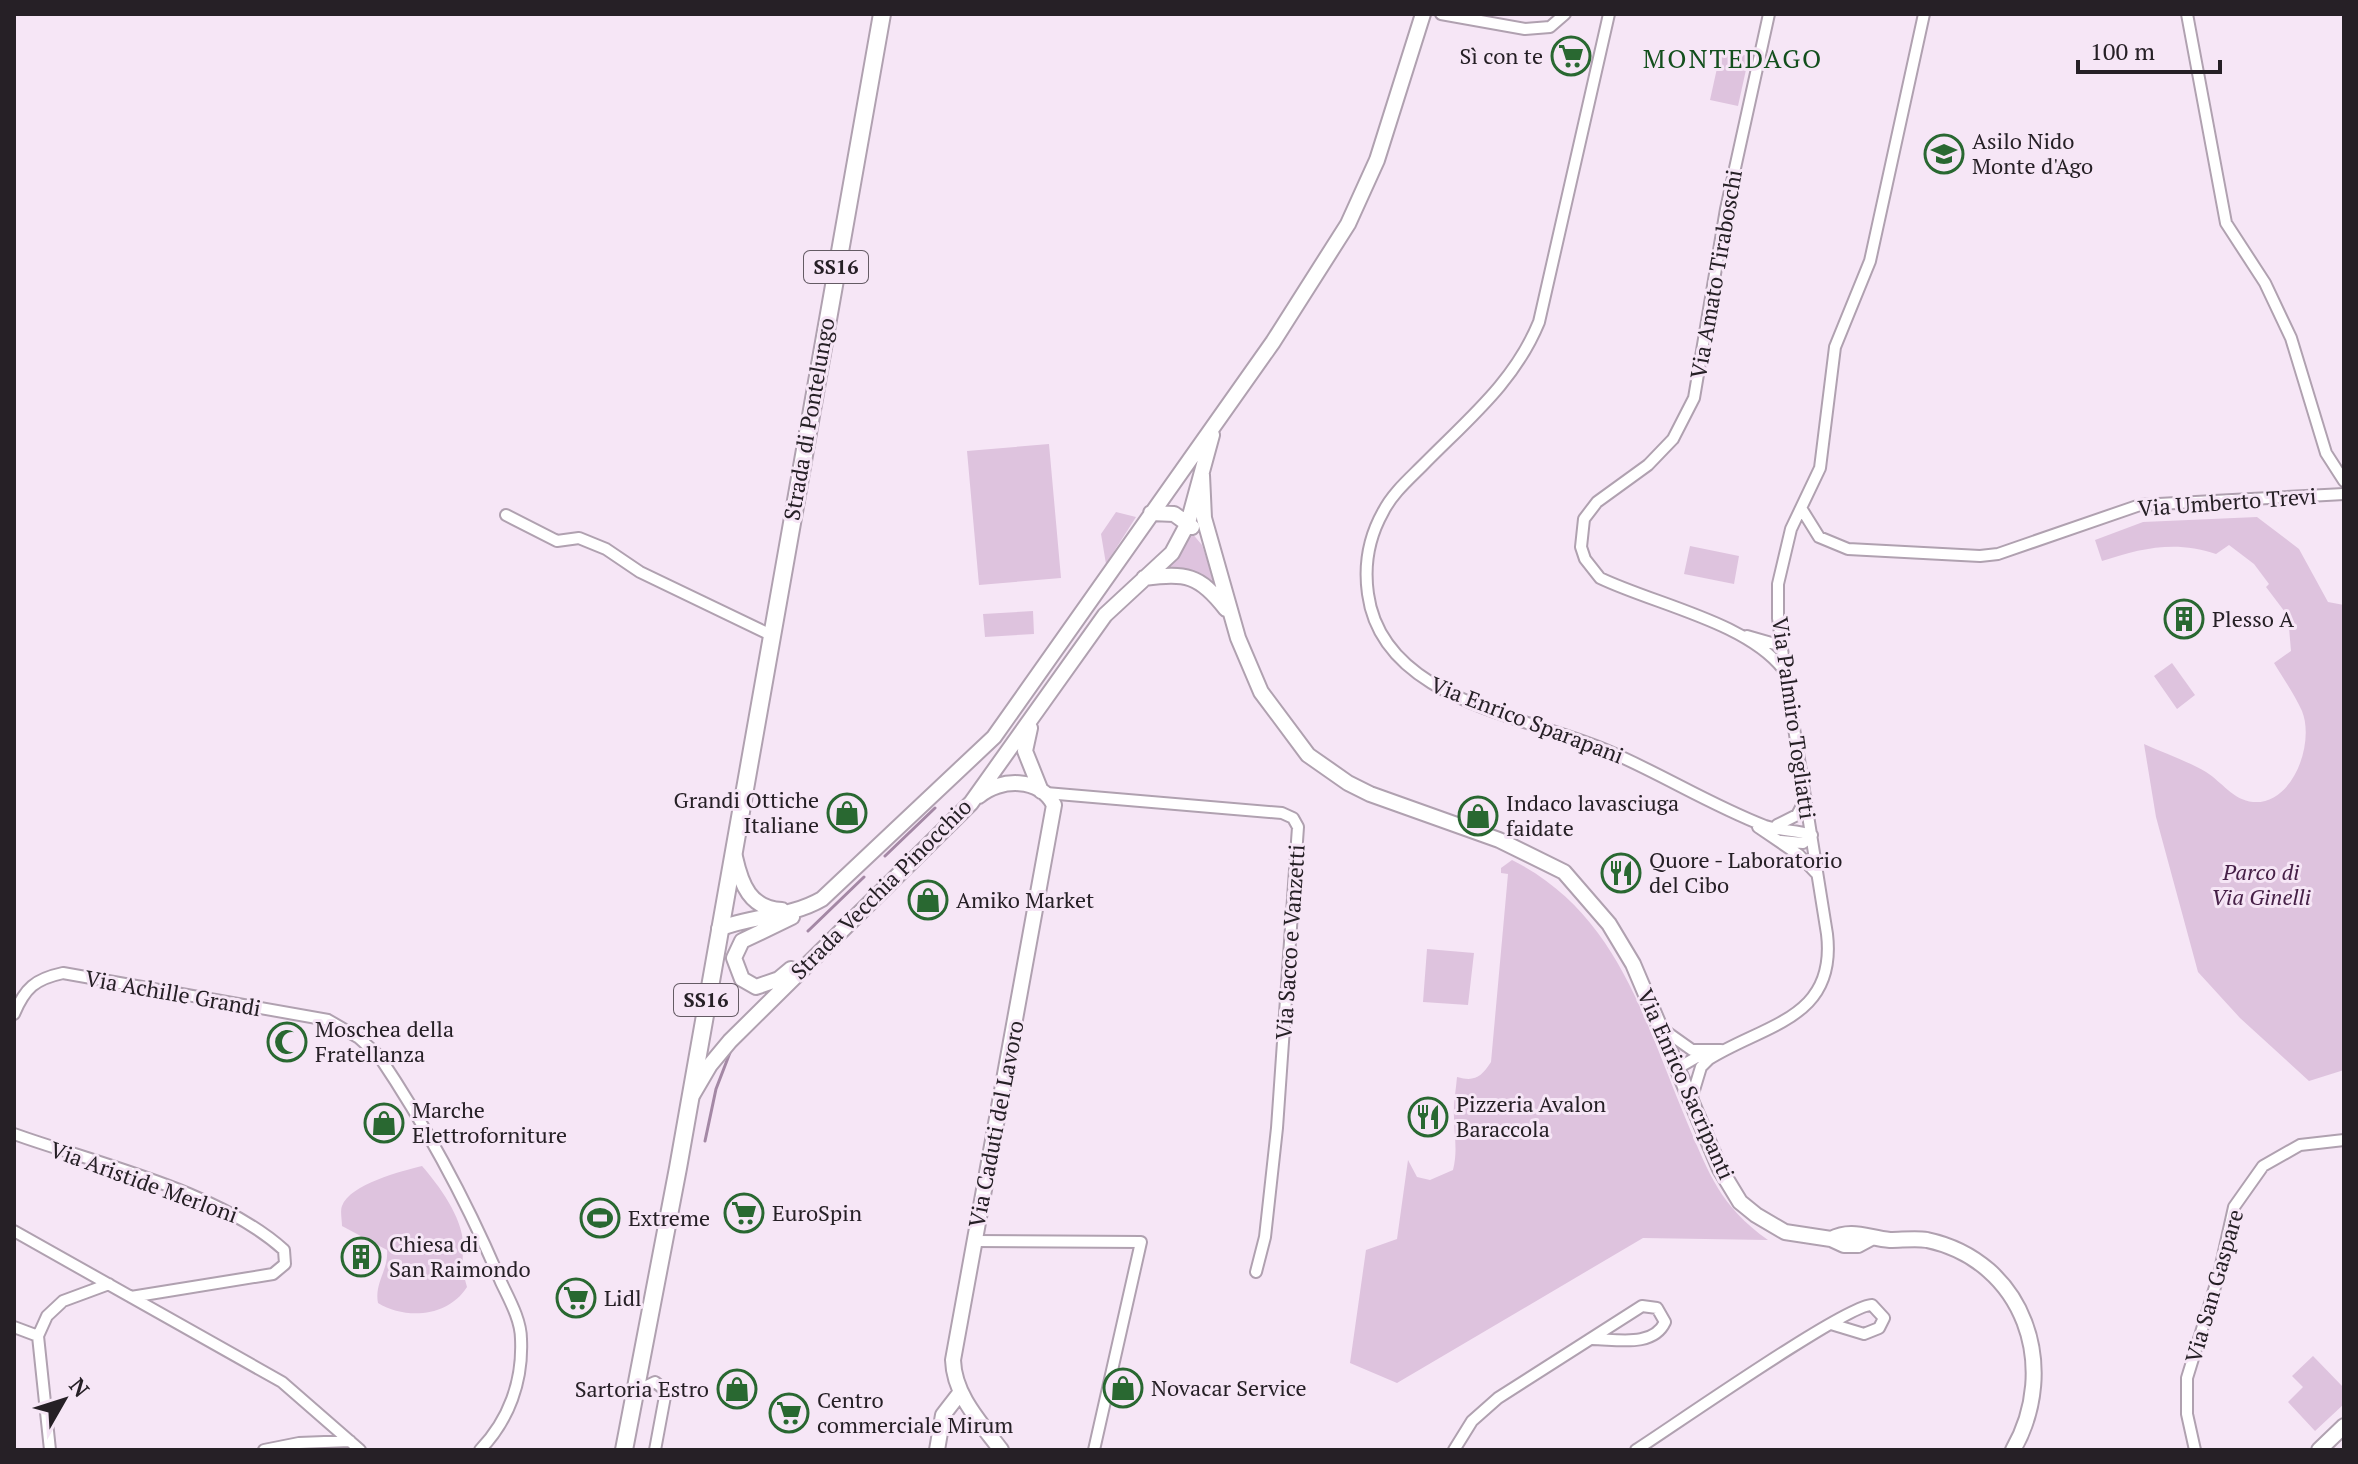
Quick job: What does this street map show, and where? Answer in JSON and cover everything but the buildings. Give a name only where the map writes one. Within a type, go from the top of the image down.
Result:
[{"type":"main road","name":"Strada di Pontelungo","points":[[689,1102],[882,14]]},
{"type":"main road","name":"SS16","points":[[624,1450],[689,1102]]},
{"type":"street","name":"Strada Vecchia Pinocchio","points":[[719,929],[738,921],[802,910],[822,899],[994,737],[1027,695],[1151,513],[1214,428],[1314,281],[1348,224],[1377,160],[1423,14]]},
{"type":"street","points":[[1441,14],[1525,29],[1550,27],[1565,14]]},
{"type":"street","name":"Via Enrico Sparapani","points":[[1609,14],[1550,281],[1529,348],[1505,384],[1399,490],[1383,511],[1368,556],[1368,597],[1386,643],[1403,664],[1445,692],[1633,761],[1769,828],[1812,835]]},
{"type":"street","name":"Via Amato Tiraboschi","points":[[1769,14],[1726,209],[1694,398],[1673,439],[1648,465],[1597,502],[1584,519],[1581,530],[1585,559],[1600,578],[1737,634],[1762,648],[1785,672]]},
{"type":"street","name":"Via Palmiro Togliatti","points":[[1678,1068],[1723,1050],[1797,1013],[1822,985],[1829,952],[1778,618],[1782,560],[1820,468],[1835,347],[1870,261],[1924,14]]},
{"type":"street","points":[[2187,14],[2226,223],[2265,283],[2291,338],[2326,453],[2344,481]]},
{"type":"street","name":"Strada Vecchia Pinocchio","points":[[689,1102],[710,1065],[730,1041],[971,803],[1036,716],[1105,615],[1172,553],[1188,523],[1214,428]]},
{"type":"street","name":"Via Enrico Sacripanti","points":[[1202,475],[1204,518],[1232,617],[1261,692],[1293,738],[1328,771],[1370,794],[1509,845],[1547,867],[1557,880],[1573,887],[1621,942],[1720,1169],[1740,1202],[1756,1215],[1785,1232],[1831,1239],[1844,1232],[1871,1238],[1925,1240],[1955,1249],[1992,1275],[2010,1295],[2032,1340],[2036,1387],[2031,1411],[2013,1450]]},
{"type":"street","name":"Via Umberto Trevi","points":[[1801,508],[1819,537],[1848,549],[1980,556],[1998,554],[2140,505],[2344,494]]},
{"type":"street","points":[[1151,513],[1167,512],[1188,523]]},
{"type":"street","points":[[506,515],[557,541],[579,538],[606,549],[640,572],[771,635]]},
{"type":"street","name":"Via Enrico Sacripanti","points":[[1188,523],[1212,552]]},
{"type":"street","name":"Via Enrico Sacripanti","points":[[1144,578],[1186,575],[1212,591],[1232,617]]},
{"type":"street","points":[[1757,637],[1778,618]]},
{"type":"street","name":"Via Amato Tiraboschi","points":[[1737,634],[1782,646]]},
{"type":"street","points":[[1762,648],[1782,646]]},
{"type":"street","points":[[1036,716],[1026,737],[1025,751],[1044,792]]},
{"type":"street","name":"Via Sacco e Vanzetti","points":[[971,803],[996,784],[1015,783],[1044,792],[1282,813],[1293,818],[1298,827],[1277,1128],[1265,1237],[1256,1272]]},
{"type":"street","name":"Via Caduti del Lavoro","points":[[960,1393],[953,1377],[953,1360],[1054,805],[1044,792]]},
{"type":"street","points":[[1769,828],[1787,823],[1797,815],[1806,798]]},
{"type":"street","name":"Via Enrico Sparapani","points":[[1747,819],[1818,875]]},
{"type":"street","points":[[1777,841],[1803,843],[1812,835]]},
{"type":"street","name":"Strada Vecchia Pinocchio","points":[[734,849],[744,889],[755,900],[770,909],[802,910]]},
{"type":"street","points":[[802,910],[776,927],[742,941],[735,966],[747,983],[766,986],[819,952]]},
{"type":"street","name":"Via Achille Grandi","points":[[14,1014],[23,992],[40,978],[63,973],[328,1020],[359,1038],[379,1056],[486,1245],[522,1336],[520,1374],[512,1403],[499,1431],[480,1450]]},
{"type":"street","points":[[1661,1028],[1692,1050],[1709,1055],[1701,1067],[1691,1100]]},
{"type":"street","name":"Via Aristide Merloni","points":[[14,1134],[227,1208],[260,1228],[284,1250],[285,1264],[273,1274],[131,1297]]},
{"type":"street","name":"Via San Gaspare","points":[[2195,1450],[2187,1414],[2187,1378],[2219,1274],[2234,1207],[2263,1166],[2300,1145],[2344,1140]]},
{"type":"street","points":[[14,1231],[282,1382],[360,1450]]},
{"type":"street","points":[[974,1241],[1141,1242],[1094,1450]]},
{"type":"street","points":[[50,1450],[38,1336],[47,1316],[63,1301],[109,1284]]},
{"type":"street","points":[[1636,1450],[1831,1324],[1866,1304],[1878,1308],[1884,1318],[1879,1328],[1864,1334],[1831,1324]]},
{"type":"street","points":[[1454,1450],[1485,1408],[1642,1306],[1657,1308],[1665,1322],[1662,1329],[1641,1340],[1592,1339]]},
{"type":"street","points":[[14,1327],[38,1336]]},
{"type":"street","points":[[636,1391],[655,1382],[666,1391],[655,1450]]},
{"type":"street","points":[[937,1450],[943,1415],[960,1393],[1001,1450]]},
{"type":"street","points":[[2319,1450],[2344,1426]]},
{"type":"street","points":[[264,1450],[299,1443],[350,1441]]},
{"type":"green space","points":[[1721,50],[1749,56],[1738,106],[1710,100]]},
{"type":"green space","points":[[1049,444],[1061,578],[979,585],[967,451]]},
{"type":"green space","points":[[1116,512],[1136,517],[1106,564],[1101,534]]},
{"type":"green space","name":"Parco di Via Ginelli","points":[[2257,517],[2299,549],[2328,602],[2344,605],[2344,1070],[2309,1081],[2240,1018],[2198,972],[2156,817],[2144,744],[2206,772],[2246,801],[2267,800],[2279,794],[2297,770],[2305,739],[2302,711],[2274,663],[2291,651],[2288,616],[2266,587],[2269,584],[2254,564],[2229,545],[2216,554],[2187,547],[2159,547],[2102,561],[2095,540],[2143,522]]},
{"type":"green space","points":[[1191,532],[1202,545],[1217,589],[1164,570],[1184,548]]},
{"type":"green space","points":[[1690,546],[1739,556],[1734,584],[1684,574]]},
{"type":"green space","points":[[1033,611],[1034,634],[985,637],[983,614]]},
{"type":"green space","points":[[2172,663],[2195,695],[2177,709],[2154,676]]},
{"type":"green space","points":[[1512,860],[1548,882],[1578,909],[1603,939],[1641,1008],[1687,1122],[1718,1188],[1738,1215],[1768,1240],[1643,1238],[1397,1383],[1350,1363],[1366,1250],[1397,1239],[1408,1160],[1417,1177],[1430,1180],[1453,1170],[1457,1077],[1477,1077],[1491,1062],[1508,874],[1501,873],[1501,868]]},
{"type":"green space","points":[[1427,949],[1474,953],[1468,1005],[1423,1002]]},
{"type":"green space","points":[[422,1166],[442,1192],[459,1223],[467,1287],[449,1305],[438,1310],[401,1312],[378,1303],[387,1250],[342,1226],[341,1210],[347,1198],[366,1185]]},
{"type":"green space","points":[[2313,1356],[2344,1388],[2344,1404],[2315,1431],[2288,1402],[2303,1387],[2292,1376]]},
{"type":"waterway","points":[[885,856],[935,808]]},
{"type":"waterway","points":[[808,931],[864,877]]},
{"type":"waterway","points":[[705,1141],[716,1089],[731,1050]]},
{"type":"place","name":"Sì con te","points":[[1571,56]]},
{"type":"place","name":"Asilo Nido Monte d'Ago","points":[[1944,154]]},
{"type":"place","name":"Plesso A","points":[[2184,619]]},
{"type":"place","name":"Grandi Ottiche Italiane","points":[[847,813]]},
{"type":"place","name":"Indaco lavasciuga faidate","points":[[1478,816]]},
{"type":"place","name":"Quore - Laboratorio del Cibo","points":[[1621,873]]},
{"type":"place","name":"Amiko Market","points":[[928,900]]},
{"type":"place","name":"Moschea della Fratellanza","points":[[287,1042]]},
{"type":"place","name":"Pizzeria Avalon Baraccola","points":[[1428,1117]]},
{"type":"place","name":"Marche Elettroforniture","points":[[384,1123]]},
{"type":"place","name":"EuroSpin","points":[[744,1213]]},
{"type":"place","name":"Extreme","points":[[600,1218]]},
{"type":"place","name":"Chiesa di San Raimondo","points":[[361,1257]]},
{"type":"place","name":"Lidl","points":[[576,1298]]},
{"type":"place","name":"Novacar Service","points":[[1123,1388]]},
{"type":"place","name":"Sartoria Estro","points":[[737,1389]]},
{"type":"place","name":"Centro commerciale Mirum","points":[[789,1413]]},
{"type":"district","name":"MONTEDAGO","points":[[1733,59]]}]
